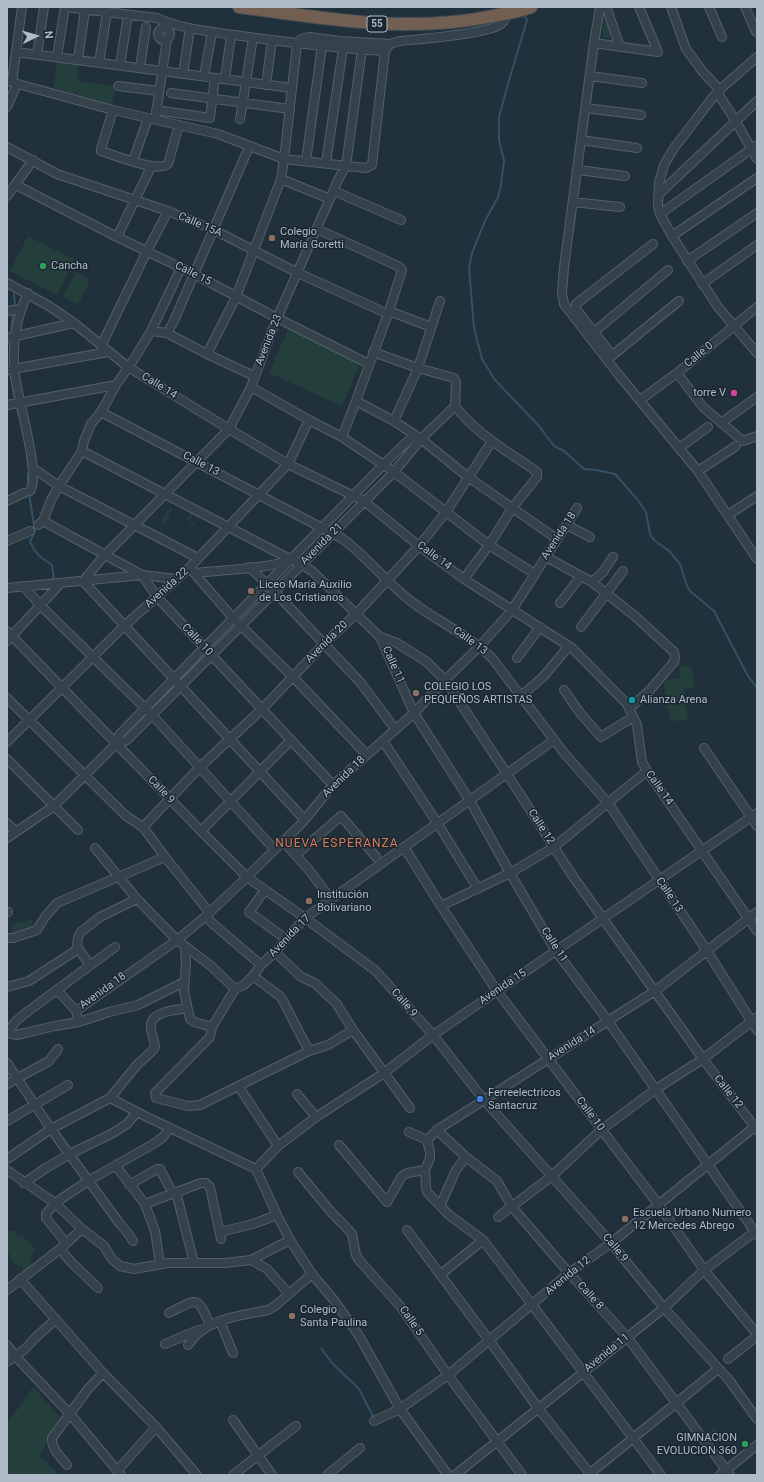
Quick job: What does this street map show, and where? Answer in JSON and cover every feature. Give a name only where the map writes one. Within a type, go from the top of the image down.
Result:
[{"type":"highway","name":"55","points":[[239,7],[392,25],[448,23],[479,19],[529,8]]},
{"type":"street","points":[[7,107],[22,7]]},
{"type":"street","points":[[37,55],[44,7]]},
{"type":"street","points":[[57,57],[64,7],[107,12],[115,10],[128,15],[157,18],[168,23],[190,28],[252,38],[297,44],[362,49],[387,48],[400,41],[490,29],[501,24],[511,12]]},
{"type":"street","points":[[594,43],[658,52],[639,7]]},
{"type":"street","points":[[671,7],[686,48],[719,91],[735,120],[754,147],[757,158]]},
{"type":"street","points":[[709,7],[722,37]]},
{"type":"street","points":[[745,7],[756,32]]},
{"type":"street","points":[[604,8],[620,47]]},
{"type":"street","points":[[604,8],[594,43],[564,267],[562,293],[564,304],[609,358],[640,400],[698,471],[757,559]]},
{"type":"street","points":[[78,59],[85,10]]},
{"type":"street","points":[[99,63],[107,12]]},
{"type":"street","points":[[120,65],[128,15]]},
{"type":"street","points":[[140,68],[146,26]]},
{"type":"street","points":[[183,74],[190,28]]},
{"type":"street","points":[[204,76],[212,32]]},
{"type":"street","points":[[224,79],[232,34]]},
{"type":"street","points":[[207,354],[236,297],[281,179],[297,44],[301,39],[309,37],[387,48]]},
{"type":"street","points":[[240,119],[252,38]]},
{"type":"street","points":[[133,160],[156,110],[167,39]]},
{"type":"street","points":[[266,85],[272,40]]},
{"type":"street","points":[[306,161],[322,46]]},
{"type":"street","points":[[326,163],[343,48]]},
{"type":"street","points":[[12,81],[113,110],[218,134],[284,160],[366,168],[372,165],[387,48]]},
{"type":"street","name":"Avenida 23","points":[[83,581],[104,556],[229,429],[251,387],[277,318],[346,166],[362,49]]},
{"type":"street","points":[[16,52],[292,88]]},
{"type":"street","points":[[757,57],[719,91],[674,148],[664,165],[659,183],[658,195],[660,214],[687,261],[718,307],[757,353]]},
{"type":"street","points":[[590,76],[642,84]]},
{"type":"street","points":[[156,110],[210,118],[215,78]]},
{"type":"street","points":[[118,86],[159,91]]},
{"type":"street","points":[[171,93],[290,108]]},
{"type":"street","points":[[658,195],[735,120],[757,101]]},
{"type":"street","points":[[586,108],[641,115]]},
{"type":"street","points":[[113,110],[100,150],[151,167],[165,166],[168,164],[179,125]]},
{"type":"street","points":[[581,140],[637,148]]},
{"type":"street","name":"Calle 15A","points":[[7,147],[57,174],[168,211],[214,230],[298,273],[389,312],[431,327]]},
{"type":"street","points":[[167,333],[173,323],[214,230],[249,147]]},
{"type":"street","points":[[660,214],[754,147]]},
{"type":"street","points":[[7,196],[33,160]]},
{"type":"street","points":[[117,237],[151,167]]},
{"type":"street","points":[[578,170],[625,176]]},
{"type":"street","points":[[672,236],[757,178]]},
{"type":"street","points":[[281,179],[332,195],[401,220]]},
{"type":"street","name":"Calle 15","points":[[16,185],[369,364]]},
{"type":"street","points":[[573,202],[620,207]]},
{"type":"street","points":[[101,346],[168,211]]},
{"type":"street","points":[[687,261],[757,213]]},
{"type":"street","points":[[317,229],[400,267],[402,270],[402,275],[389,312],[342,437]]},
{"type":"street","points":[[609,358],[594,332],[576,309],[576,304],[653,244]]},
{"type":"street","points":[[702,284],[757,244]]},
{"type":"street","points":[[58,486],[82,452],[84,441],[91,424],[101,412],[116,385],[151,331],[181,268]]},
{"type":"street","points":[[594,332],[668,270]]},
{"type":"street","name":"Calle 14","points":[[7,283],[50,306],[74,323],[128,367],[229,429],[288,464],[364,501],[419,546],[464,578],[569,646],[599,674],[627,704],[637,725],[642,762],[646,771],[703,851],[757,931]]},
{"type":"street","points":[[7,502],[27,492],[33,487],[33,468],[20,403],[11,370],[11,337],[20,309],[28,293]]},
{"type":"street","points":[[394,421],[418,368],[440,301]]},
{"type":"street","points":[[609,358],[679,301]]},
{"type":"street","name":"Calle 0","points":[[640,400],[734,327],[757,307]]},
{"type":"street","points":[[7,312],[20,309]]},
{"type":"street","points":[[11,337],[74,323]]},
{"type":"street","points":[[151,331],[167,333],[254,376]]},
{"type":"street","points":[[11,370],[108,352]]},
{"type":"street","points":[[373,352],[455,379],[455,406],[465,418],[537,474],[537,477],[513,507],[490,545],[464,578]]},
{"type":"street","points":[[676,373],[703,407],[743,441],[757,436]]},
{"type":"street","points":[[7,405],[116,385]]},
{"type":"street","points":[[251,387],[342,437],[394,472],[490,545],[535,574]]},
{"type":"street","points":[[721,423],[757,397]]},
{"type":"street","points":[[356,401],[394,421],[418,437],[468,477],[558,539]]},
{"type":"street","name":"Avenida 21","points":[[237,622],[267,585],[291,559],[354,497],[389,459],[455,406]]},
{"type":"street","name":"Calle 13","points":[[101,412],[343,539],[354,547],[387,581],[412,602],[480,646],[492,658],[564,754],[608,803],[707,952],[754,1019],[757,1030]]},
{"type":"street","name":"Avenida 22","points":[[7,742],[92,656],[124,626],[176,579],[192,570],[198,558],[288,464],[309,420]]},
{"type":"street","points":[[679,448],[708,427]]},
{"type":"street","name":"Avenida 21","points":[[7,838],[15,831],[54,806],[116,744],[126,740],[152,715],[177,683],[208,651],[237,622],[274,591],[394,472],[418,437]]},
{"type":"street","name":"Avenida 20","points":[[143,827],[200,767],[262,709],[324,644],[357,613],[419,546],[446,512],[492,440]]},
{"type":"street","points":[[698,471],[736,446]]},
{"type":"street","points":[[82,452],[291,559]]},
{"type":"street","points":[[33,468],[58,486],[198,558]]},
{"type":"street","name":"Calle 10","points":[[58,486],[41,523],[142,575],[157,597],[333,785]]},
{"type":"street","points":[[728,515],[757,496]]},
{"type":"street","name":"Avenida 18","points":[[76,1011],[177,940],[208,914],[283,841],[333,785],[414,713],[480,646],[512,610],[578,508]]},
{"type":"street","points":[[567,525],[590,537]]},
{"type":"street","points":[[7,541],[30,531]]},
{"type":"street","points":[[546,557],[592,582],[662,640],[674,652],[674,662],[650,690],[629,709]]},
{"type":"street","points":[[592,582],[603,572],[613,557]]},
{"type":"street","points":[[192,570],[281,564],[291,559]]},
{"type":"street","name":"Calle 12","points":[[291,559],[312,571],[357,613],[380,637],[397,644],[427,662],[445,680],[572,875],[703,1060],[756,1128]]},
{"type":"street","points":[[249,567],[361,682],[395,729]]},
{"type":"street","points":[[192,570],[237,622],[293,677],[367,755]]},
{"type":"street","points":[[581,627],[623,571]]},
{"type":"street","points":[[7,588],[142,575],[176,579]]},
{"type":"street","points":[[560,603],[581,576]]},
{"type":"street","points":[[83,581],[304,819]]},
{"type":"street","points":[[9,636],[41,606],[61,583]]},
{"type":"street","points":[[24,587],[41,606],[146,708],[274,849]]},
{"type":"street","points":[[517,658],[540,627]]},
{"type":"street","name":"Calle 9","points":[[9,636],[247,877],[376,971],[433,1036],[484,1100],[611,1242],[664,1308],[729,1380],[757,1419]]},
{"type":"street","name":"Calle 11","points":[[380,637],[414,713],[470,801],[556,951],[656,1089],[756,1233]]},
{"type":"street","points":[[521,696],[543,677],[569,646]]},
{"type":"street","name":"Avenida 21","points":[[116,744],[119,735],[146,708],[177,683]]},
{"type":"street","points":[[564,690],[580,713],[601,737],[633,718]]},
{"type":"street","points":[[7,698],[126,816],[143,827],[208,914],[212,923],[261,965]]},
{"type":"street","points":[[201,832],[291,740]]},
{"type":"street","name":"Avenida 17","points":[[239,1087],[222,1093],[200,1105],[188,1106],[156,1098],[155,1093],[210,1036],[212,1027],[235,989],[244,985],[253,976],[261,965],[275,952],[305,918],[554,740]]},
{"type":"street","points":[[383,741],[438,824],[478,889]]},
{"type":"street","points":[[704,748],[754,816],[757,826]]},
{"type":"street","points":[[7,759],[78,830]]},
{"type":"street","points":[[441,906],[510,873],[554,847],[646,771]]},
{"type":"street","points":[[296,855],[341,816],[376,857]]},
{"type":"street","name":"Avenida 15","points":[[256,1169],[278,1146],[316,1117],[384,1073],[497,991],[754,816]]},
{"type":"street","points":[[7,823],[15,831]]},
{"type":"street","points":[[283,841],[331,899]]},
{"type":"street","name":"Calle 10","points":[[404,847],[497,991],[658,1204],[704,1270],[757,1335]]},
{"type":"street","points":[[95,848],[137,898],[177,940],[211,966],[235,989]]},
{"type":"street","points":[[7,938],[13,938],[35,932],[57,903],[165,857]]},
{"type":"street","points":[[265,890],[249,912],[286,938]]},
{"type":"street","points":[[7,987],[29,982],[75,951],[79,934],[100,917],[137,898]]},
{"type":"street","name":"Avenida 14","points":[[427,1140],[437,1130],[655,991],[757,912]]},
{"type":"street","points":[[77,947],[90,965]]},
{"type":"street","points":[[115,947],[15,1022],[8,1033],[16,1035],[25,1034],[79,1022],[109,1012],[138,1005],[184,982]]},
{"type":"street","points":[[185,947],[186,963],[184,982],[187,1008],[190,1019],[194,1022],[212,1027]]},
{"type":"street","points":[[275,952],[300,976],[316,984],[336,1003],[353,1030],[410,1108]]},
{"type":"street","points":[[253,976],[281,997],[309,1051]]},
{"type":"street","points":[[300,976],[324,983]]},
{"type":"street","points":[[57,990],[76,1011],[79,1022]]},
{"type":"street","points":[[7,1159],[51,1129],[110,1098],[136,1066],[154,1049],[155,1046],[151,1024],[153,1018],[158,1014],[187,1008]]},
{"type":"street","points":[[498,1217],[552,1176],[601,1130],[656,1089],[703,1060],[754,1019]]},
{"type":"street","points":[[278,1146],[239,1087],[309,1051],[328,1045],[353,1030]]},
{"type":"street","points":[[7,1084],[49,1060],[58,1048]]},
{"type":"street","points":[[7,1063],[51,1129],[133,1241]]},
{"type":"street","points":[[7,1121],[68,1085]]},
{"type":"street","points":[[297,1094],[316,1117]]},
{"type":"street","points":[[110,1098],[256,1169],[277,1216],[290,1240],[312,1274],[333,1299],[358,1334],[400,1409],[448,1475]]},
{"type":"street","points":[[24,1183],[70,1154],[123,1127],[137,1112]]},
{"type":"street","points":[[98,1288],[71,1262],[46,1218],[46,1214],[55,1203],[88,1181],[155,1143],[163,1137],[170,1128]]},
{"type":"street","name":"Avenida 12","points":[[374,1421],[400,1409],[448,1374],[532,1306],[569,1273],[611,1242],[708,1164],[756,1128]]},
{"type":"street","name":"Calle 8","points":[[437,1130],[466,1157],[497,1181],[512,1207],[627,1337],[677,1403],[726,1473]]},
{"type":"street","points":[[409,1132],[427,1140],[430,1158],[425,1170],[427,1192],[449,1215],[483,1240],[661,1475]]},
{"type":"street","points":[[339,1145],[387,1202],[402,1176],[407,1172],[425,1170]]},
{"type":"street","points":[[440,1206],[456,1170],[466,1157]]},
{"type":"street","points":[[116,1166],[145,1204],[155,1231],[160,1264]]},
{"type":"street","points":[[129,1185],[157,1169],[162,1171],[174,1193],[194,1263]]},
{"type":"street","points":[[7,1170],[55,1203],[82,1229],[100,1243],[111,1258],[120,1266],[134,1269],[160,1264],[225,1263],[251,1260],[290,1240]]},
{"type":"street","name":"Calle 5","points":[[298,1172],[332,1213],[352,1234],[356,1255],[359,1260],[400,1306],[522,1475]]},
{"type":"street","points":[[145,1204],[201,1183],[206,1183],[210,1187],[221,1235],[277,1216]]},
{"type":"street","points":[[7,1290],[82,1229]]},
{"type":"street","points":[[407,1230],[538,1408],[590,1474],[718,1369]]},
{"type":"street","name":"Avenida 11","points":[[455,1475],[664,1308],[704,1270],[756,1233]]},
{"type":"street","points":[[440,1276],[483,1240]]},
{"type":"street","points":[[251,1260],[267,1269],[289,1294]]},
{"type":"street","points":[[165,1344],[220,1321],[268,1310],[312,1274]]},
{"type":"street","points":[[20,1279],[103,1373],[156,1428],[197,1475]]},
{"type":"street","points":[[170,1314],[193,1301],[197,1302],[201,1305],[208,1326]]},
{"type":"street","points":[[7,1362],[25,1349],[56,1319]]},
{"type":"street","points":[[220,1321],[233,1353]]},
{"type":"street","points":[[188,1345],[191,1340],[208,1326]]},
{"type":"street","points":[[728,1359],[757,1335]]},
{"type":"street","points":[[7,1345],[15,1356],[70,1414],[119,1473],[156,1428]]},
{"type":"street","points":[[68,1465],[54,1448],[52,1438],[88,1389],[103,1373]]},
{"type":"street","points":[[233,1420],[272,1475]]},
{"type":"street","points":[[233,1475],[296,1426]]},
{"type":"street","points":[[726,1473],[757,1445]]},
{"type":"street","points":[[328,1475],[360,1448]]},
{"type":"green space","points":[[605,15],[614,38],[602,37]]},
{"type":"green space","points":[[57,58],[79,61],[77,81],[116,86],[112,105],[54,88]]},
{"type":"green space","name":"Cancha","points":[[28,236],[75,260],[57,295],[10,271]]},
{"type":"green space","points":[[76,272],[90,280],[78,305],[63,296]]},
{"type":"green space","points":[[288,329],[361,362],[342,406],[269,373]]},
{"type":"green space","points":[[170,507],[172,512],[169,513],[170,516],[168,513],[169,518],[163,525],[162,520]]},
{"type":"green space","points":[[189,510],[198,515],[198,521],[195,516],[192,515],[190,518],[191,522],[195,524],[195,528],[187,519],[190,514],[188,512]]},
{"type":"green space","points":[[691,665],[695,687],[684,689],[688,720],[670,721],[663,681],[680,678],[679,667]]},
{"type":"green space","points":[[32,920],[34,931],[13,935],[11,924]]},
{"type":"green space","points":[[7,1231],[14,1231],[19,1237],[22,1236],[36,1250],[31,1258],[31,1267],[23,1272],[22,1266],[14,1264],[14,1261],[7,1252]]},
{"type":"green space","points":[[33,1387],[60,1417],[39,1456],[60,1475],[7,1475],[7,1424]]},
{"type":"green space","points":[[715,1428],[719,1433],[709,1441],[705,1435]]},
{"type":"waterway","points":[[523,14],[527,20],[499,117],[499,140],[504,160],[501,185],[498,197],[485,221],[472,253],[469,268],[474,328],[482,359],[495,380],[539,426],[554,446],[564,451],[584,469],[615,474],[637,499],[646,512],[650,534],[654,540],[669,551],[680,564],[690,591],[714,611],[748,676],[757,688]]},
{"type":"waterway","points":[[14,294],[15,305]]},
{"type":"waterway","points":[[11,335],[13,313]]},
{"type":"waterway","points":[[10,341],[10,365]]},
{"type":"waterway","points":[[11,376],[15,399]]},
{"type":"waterway","points":[[17,407],[19,417]]},
{"type":"waterway","points":[[27,455],[28,466]]},
{"type":"waterway","points":[[28,474],[28,484]]},
{"type":"waterway","points":[[29,493],[35,532],[30,541],[38,555],[52,565],[54,581]]},
{"type":"waterway","points":[[321,1348],[332,1363],[359,1389],[374,1418]]},
{"type":"place","name":"Colegio María Goretti","points":[[272,238]]},
{"type":"place","name":"Cancha","points":[[43,266]]},
{"type":"place","name":"torre V","points":[[734,393]]},
{"type":"place","name":"Liceo María Auxilio de Los Cristianos","points":[[251,591]]},
{"type":"place","name":"COLEGIO LOS PEQUEÑOS ARTISTAS","points":[[416,693]]},
{"type":"place","name":"Alianza Arena","points":[[632,700]]},
{"type":"place","name":"Institución Bolivariano","points":[[309,901]]},
{"type":"place","name":"Ferreelectricos Santacruz","points":[[480,1099]]},
{"type":"place","name":"Escuela Urbano Numero 12 Mercedes Abrego","points":[[625,1219]]},
{"type":"place","name":"Colegio Santa Paulina","points":[[292,1316]]},
{"type":"place","name":"GIMNACION EVOLUCION 360","points":[[745,1444]]},
{"type":"district","name":"NUEVA ESPERANZA","points":[[337,844]]}]
